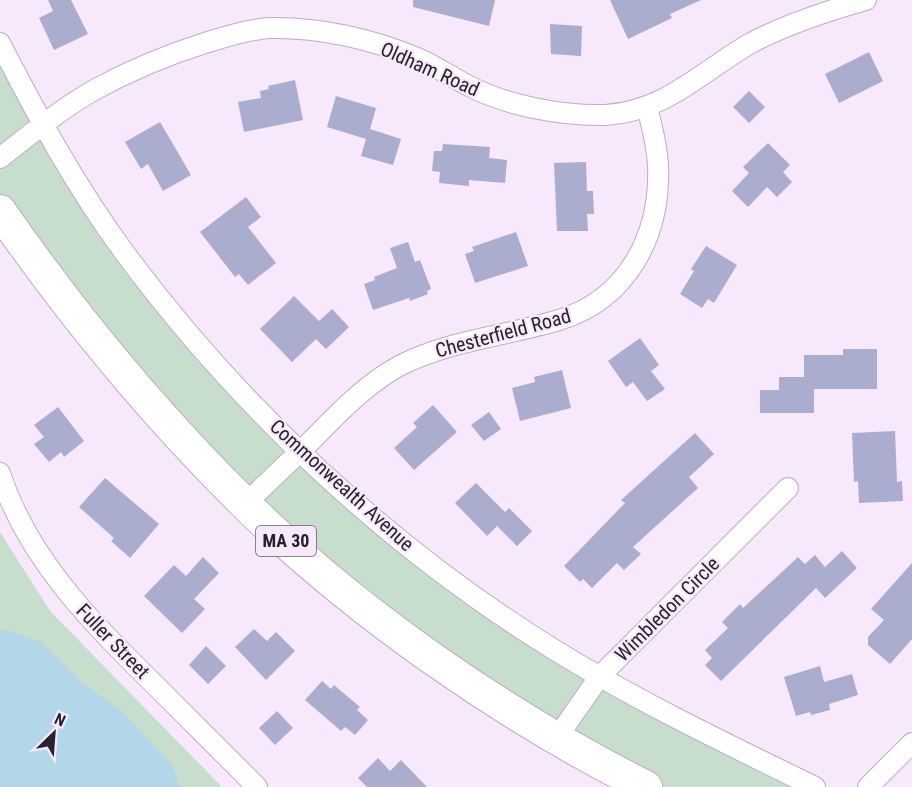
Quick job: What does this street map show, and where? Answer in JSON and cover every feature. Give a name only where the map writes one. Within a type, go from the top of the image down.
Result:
[{"type":"main road","name":"MA 30","points":[[0,211],[72,309],[131,383],[246,504],[302,555],[372,613],[459,676],[556,739],[646,787]]},
{"type":"street","name":"Oldham Road","points":[[0,158],[94,90],[140,66],[221,38],[268,28],[316,31],[365,40],[418,58],[473,88],[514,104],[560,112],[605,115],[647,107],[680,91],[751,44],[798,22],[866,0]]},
{"type":"street","name":"Commonwealth Avenue","points":[[0,43],[43,126],[123,251],[176,319],[236,386],[300,452],[425,559],[549,646],[679,720],[815,787]]},
{"type":"street","name":"Chesterfield Road","points":[[246,504],[340,412],[375,382],[398,367],[425,353],[568,317],[586,310],[615,288],[639,258],[653,225],[658,192],[658,165],[647,107]]},
{"type":"street","name":"Fuller Street","points":[[0,473],[6,491],[33,542],[66,591],[106,637],[257,787]]},
{"type":"street","name":"Wimbledon Circle","points":[[556,739],[600,676],[788,488]]},
{"type":"street","points":[[867,787],[912,743]]},
{"type":"green space","points":[[0,43],[80,186],[236,386],[482,601],[815,787],[646,787],[302,555],[0,211]]},
{"type":"green space","points":[[0,532],[50,611],[222,787],[0,787]]},
{"type":"water","points":[[0,629],[42,643],[83,684],[119,709],[170,762],[181,787],[0,787]]},
{"type":"building","points":[[48,0],[71,0],[88,34],[54,50],[39,18],[53,11]]},
{"type":"building","points":[[413,0],[495,0],[489,26],[413,7]]},
{"type":"building","points":[[610,0],[701,0],[670,14],[672,18],[628,39]]},
{"type":"building","points":[[550,24],[582,26],[581,56],[551,54]]},
{"type":"building","points":[[869,52],[883,81],[839,103],[825,74]]},
{"type":"building","points":[[295,80],[303,120],[244,132],[238,102],[261,98],[260,91],[269,89],[268,86]]},
{"type":"building","points":[[749,91],[765,107],[749,123],[733,107]]},
{"type":"building","points":[[336,96],[376,108],[370,129],[401,139],[393,165],[361,156],[366,139],[327,127]]},
{"type":"building","points":[[160,122],[191,175],[163,191],[148,164],[141,169],[125,142]]},
{"type":"building","points":[[768,143],[790,165],[783,172],[792,182],[777,197],[767,187],[748,207],[732,191],[749,173],[743,167]]},
{"type":"building","points":[[443,144],[490,147],[489,158],[507,160],[505,183],[469,180],[469,186],[439,183],[440,172],[432,171],[434,151],[442,151]]},
{"type":"building","points":[[586,162],[587,191],[593,191],[594,214],[587,214],[588,231],[557,231],[554,163]]},
{"type":"building","points":[[246,197],[261,217],[248,227],[276,263],[248,285],[239,274],[235,277],[200,232]]},
{"type":"building","points":[[516,232],[528,266],[475,283],[465,254],[474,251],[472,247]]},
{"type":"building","points":[[408,242],[415,262],[420,260],[431,289],[427,291],[428,294],[410,301],[409,298],[373,310],[364,284],[375,280],[374,277],[397,268],[390,248]]},
{"type":"building","points":[[706,246],[737,265],[714,303],[708,299],[702,308],[680,294],[694,271],[691,269]]},
{"type":"building","points":[[294,296],[319,321],[332,309],[349,327],[326,349],[316,339],[292,362],[260,329]]},
{"type":"building","points":[[640,338],[659,365],[651,371],[665,389],[647,401],[633,382],[626,387],[608,361]]},
{"type":"building","points":[[843,349],[877,349],[877,389],[814,389],[814,413],[760,413],[760,390],[779,390],[779,377],[804,377],[804,355],[843,355]]},
{"type":"building","points":[[562,370],[571,408],[520,421],[512,388],[535,382],[534,377]]},
{"type":"building","points":[[433,405],[457,432],[414,470],[394,448],[417,427],[413,423]]},
{"type":"building","points":[[58,407],[84,441],[64,457],[61,452],[49,462],[34,444],[44,437],[34,425]]},
{"type":"building","points":[[489,412],[501,429],[484,441],[471,425]]},
{"type":"building","points":[[895,431],[897,482],[902,481],[903,501],[859,503],[858,481],[854,482],[852,433]]},
{"type":"building","points":[[695,433],[714,454],[689,477],[698,488],[633,547],[641,554],[624,570],[617,563],[592,588],[583,579],[580,582],[564,566],[625,503],[621,500]]},
{"type":"building","points":[[105,478],[159,524],[130,558],[111,541],[114,538],[79,507]]},
{"type":"building","points":[[476,483],[505,512],[509,508],[532,531],[517,546],[497,526],[487,536],[455,503]]},
{"type":"building","points":[[842,551],[857,568],[825,598],[816,588],[721,681],[705,665],[712,658],[705,650],[728,628],[722,622],[740,604],[743,608],[798,557],[805,564],[815,555],[825,567]]},
{"type":"building","points":[[203,557],[219,573],[194,599],[205,609],[182,633],[144,596],[174,565],[186,576]]},
{"type":"building","points":[[912,563],[912,639],[890,664],[868,645],[868,637],[884,620],[871,609]]},
{"type":"building","points":[[254,629],[267,641],[276,632],[295,651],[266,680],[235,647]]},
{"type":"building","points":[[206,646],[226,666],[208,684],[189,665]]},
{"type":"building","points":[[820,666],[824,682],[852,674],[858,695],[829,704],[830,710],[796,716],[784,677]]},
{"type":"building","points":[[322,681],[331,689],[334,685],[360,707],[357,710],[368,720],[355,735],[345,727],[341,731],[305,700]]},
{"type":"building","points":[[277,711],[293,728],[275,745],[259,728]]},
{"type":"building","points":[[378,758],[390,771],[401,760],[427,787],[367,787],[358,778]]}]
